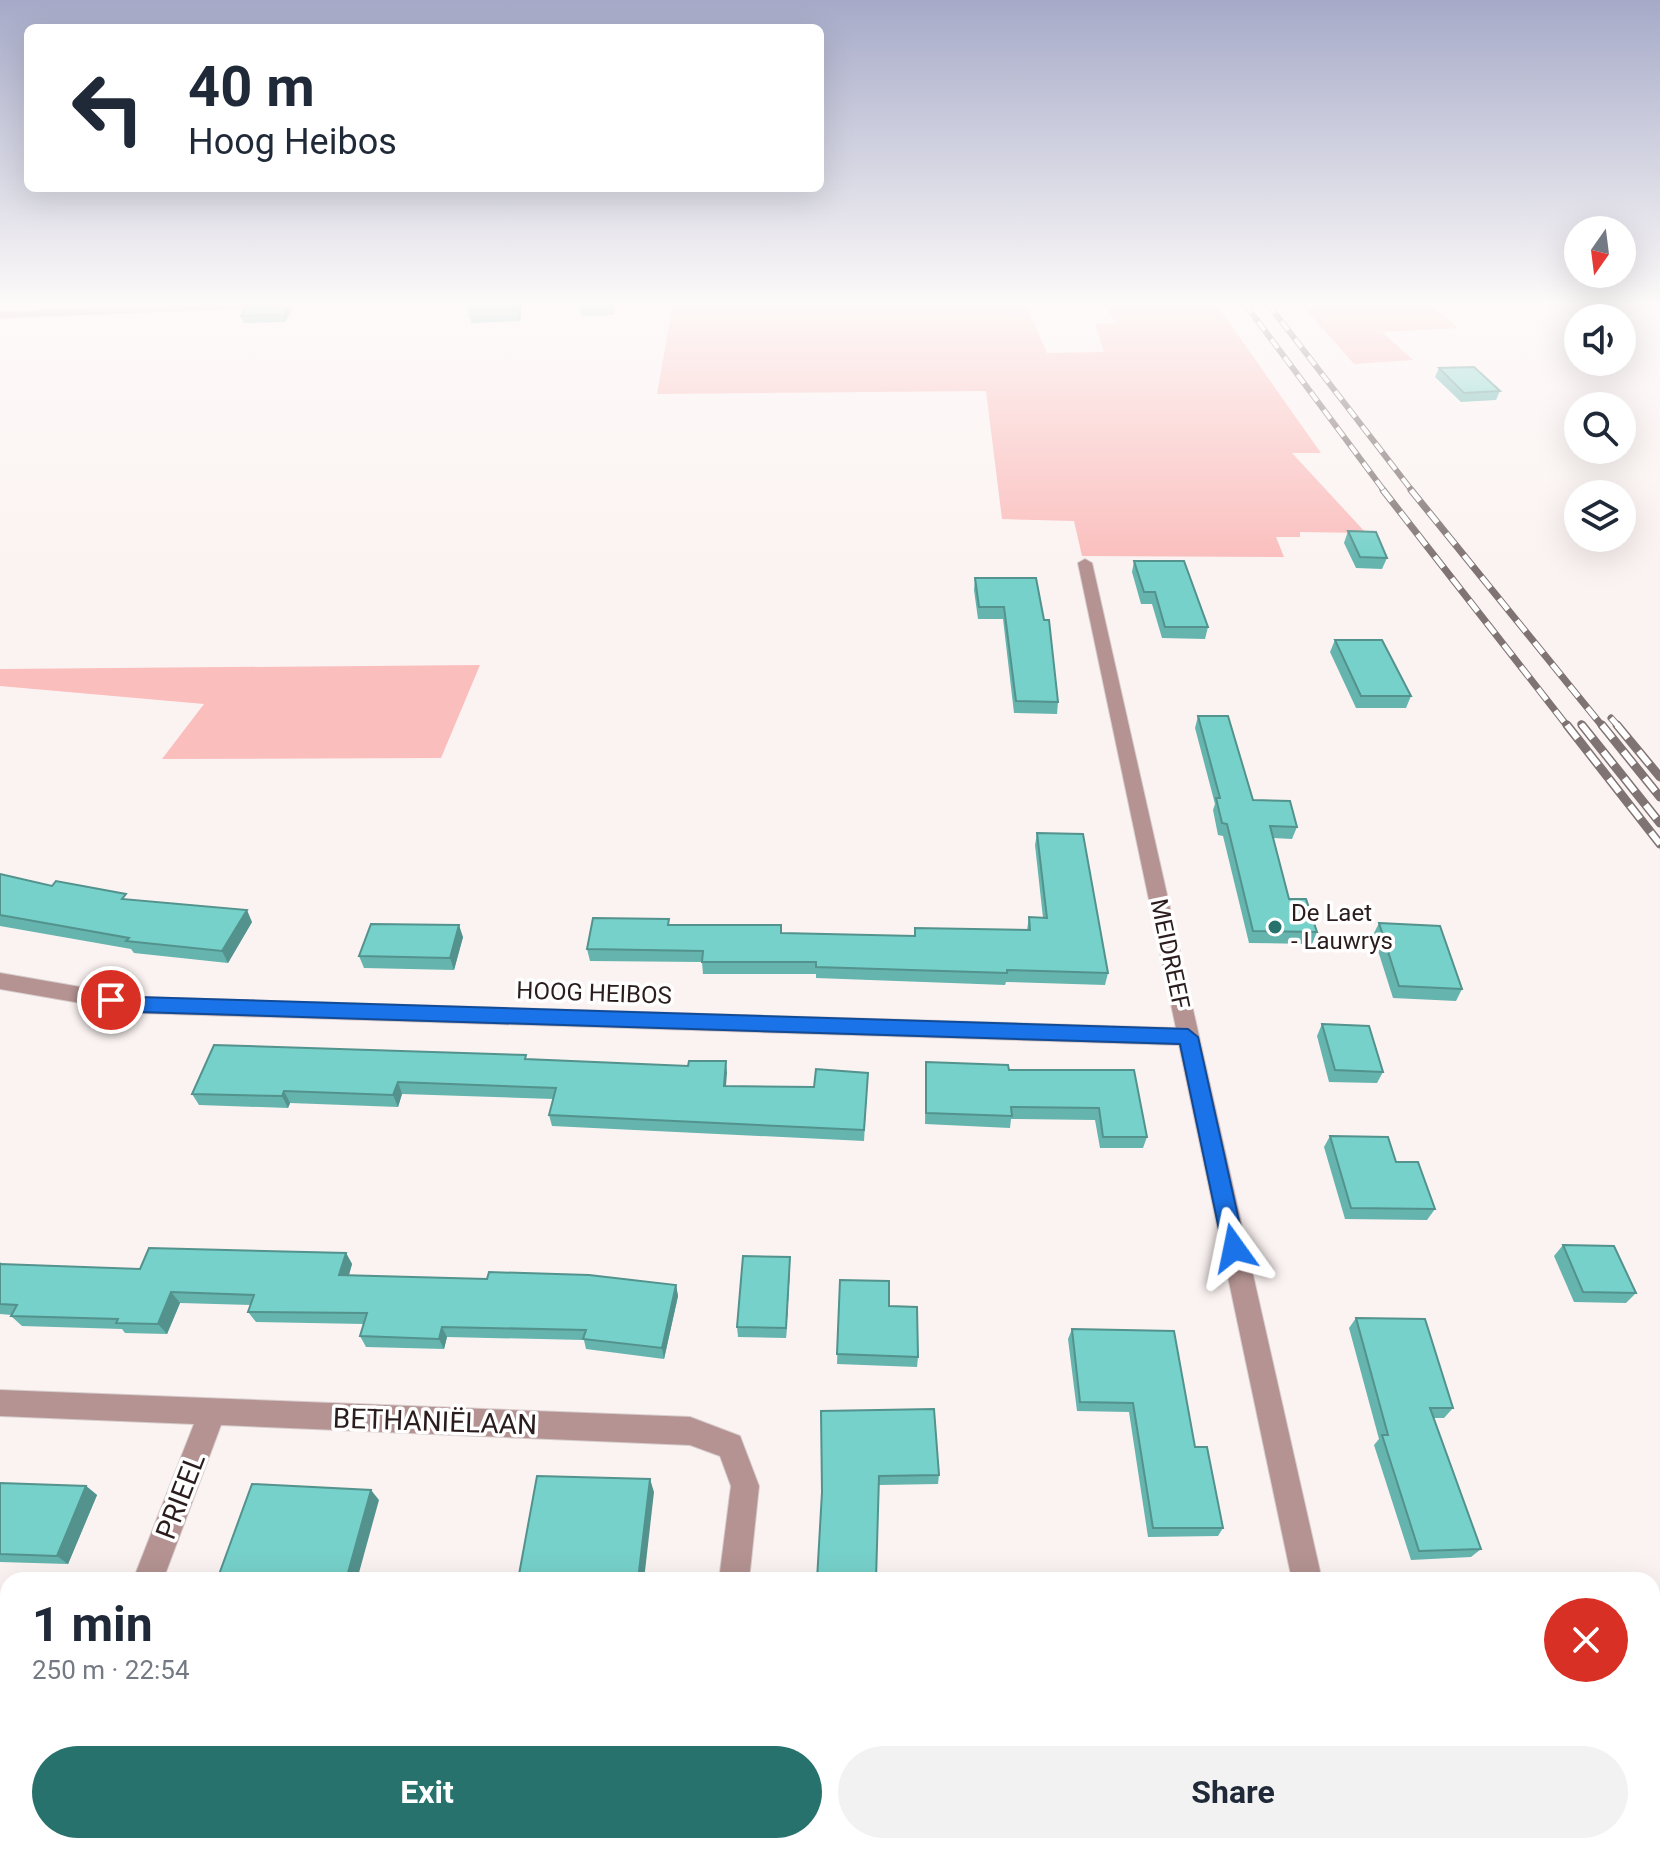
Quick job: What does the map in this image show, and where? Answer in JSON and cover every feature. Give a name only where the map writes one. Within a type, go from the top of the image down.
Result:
[{"type":"street","name":"MEIDREEF","points":[[1085,563],[1305,1572]]},
{"type":"street","name":"HOOG HEIBOS","points":[[0,981],[138,1005],[1188,1037]]},
{"type":"street","name":"BETHANIËLAAN","points":[[0,1403],[690,1431],[730,1446],[745,1486],[735,1572]]},
{"type":"street","name":"PRIEEL","points":[[151,1572],[212,1412]]},
{"type":"shaded area","points":[[658,390],[1277,390],[1321,453],[1292,453],[1366,533],[1300,532],[1300,537],[1276,537],[1284,557],[1082,556],[1074,521],[1002,519],[986,391],[657,394]]},
{"type":"shaded area","points":[[480,665],[441,758],[162,759],[204,704],[0,686],[0,669]]},
{"type":"building","points":[[1461,390],[1500,391],[1464,393]]},
{"type":"building","points":[[1348,531],[1376,532],[1387,558],[1360,557]]},
{"type":"building","points":[[1134,561],[1184,561],[1208,627],[1165,627],[1155,592],[1144,592]]},
{"type":"building","points":[[975,578],[1036,578],[1044,620],[1049,620],[1058,702],[1016,701],[1004,607],[979,607]]},
{"type":"building","points":[[1335,640],[1382,640],[1411,696],[1361,696]]},
{"type":"building","points":[[1198,716],[1228,716],[1253,800],[1290,801],[1297,827],[1270,826],[1289,899],[1306,899],[1317,932],[1253,931],[1227,824],[1222,823],[1216,798],[1220,798]]},
{"type":"building","points":[[1037,833],[1083,834],[1108,973],[816,967],[816,962],[702,962],[703,951],[587,949],[593,918],[669,919],[668,925],[781,925],[781,933],[915,936],[915,928],[1030,930],[1029,917],[1047,918]]},
{"type":"building","points":[[0,874],[52,886],[56,881],[126,894],[122,899],[247,910],[222,951],[126,941],[129,938],[0,915]]},
{"type":"building","points":[[1379,923],[1440,926],[1462,989],[1399,986]]},
{"type":"building","points":[[371,924],[459,925],[450,958],[359,956]]},
{"type":"building","points":[[1322,1024],[1369,1026],[1383,1072],[1335,1070]]},
{"type":"building","points":[[214,1045],[526,1055],[525,1059],[688,1066],[689,1061],[726,1061],[724,1086],[814,1087],[816,1069],[868,1073],[864,1130],[549,1115],[556,1088],[398,1082],[393,1095],[284,1091],[282,1096],[192,1094]]},
{"type":"building","points":[[926,1062],[1008,1065],[1009,1070],[1134,1070],[1147,1137],[1103,1137],[1099,1108],[1011,1107],[1012,1116],[926,1113]]},
{"type":"building","points":[[1330,1136],[1388,1137],[1396,1162],[1418,1162],[1435,1209],[1351,1208]]},
{"type":"building","points":[[1563,1245],[1614,1246],[1636,1293],[1583,1292]]},
{"type":"building","points":[[149,1248],[346,1253],[339,1275],[487,1279],[489,1272],[589,1275],[676,1285],[662,1348],[583,1339],[586,1330],[442,1327],[439,1339],[360,1336],[367,1313],[248,1312],[254,1295],[171,1292],[158,1324],[116,1323],[118,1319],[11,1316],[17,1305],[0,1304],[0,1264],[140,1269]]},
{"type":"building","points":[[743,1256],[790,1257],[786,1328],[737,1327]]},
{"type":"building","points":[[840,1280],[889,1281],[889,1306],[917,1307],[918,1357],[837,1354]]},
{"type":"building","points":[[1356,1318],[1425,1319],[1453,1408],[1430,1408],[1481,1549],[1419,1551],[1382,1435],[1388,1435]]},
{"type":"building","points":[[1072,1329],[1174,1331],[1195,1447],[1207,1447],[1223,1528],[1153,1528],[1133,1403],[1080,1402]]},
{"type":"building","points":[[934,1409],[939,1475],[879,1476],[876,1572],[817,1572],[822,1492],[821,1411]]},
{"type":"building","points":[[537,1476],[650,1479],[639,1572],[519,1572]]},
{"type":"building","points":[[0,1483],[86,1486],[57,1556],[0,1554]]},
{"type":"building","points":[[252,1484],[371,1490],[348,1572],[220,1572]]},
{"type":"railway","points":[[1309,390],[1385,492]]},
{"type":"railway","points":[[1335,390],[1413,492]]},
{"type":"railway","points":[[1383,490],[1568,727]]},
{"type":"railway","points":[[1411,490],[1603,727]]},
{"type":"railway","points":[[1611,718],[1619,727]]},
{"type":"railway","points":[[1567,725],[1660,844]]},
{"type":"railway","points":[[1582,725],[1660,823]]},
{"type":"railway","points":[[1602,725],[1660,797]]},
{"type":"railway","points":[[1617,725],[1660,777]]},
{"type":"place","name":"De Laet - Lauwrys","points":[[1275,927]]},
{"type":"route","points":[[111,1000],[138,1005],[1188,1037],[1234,1248]]}]
